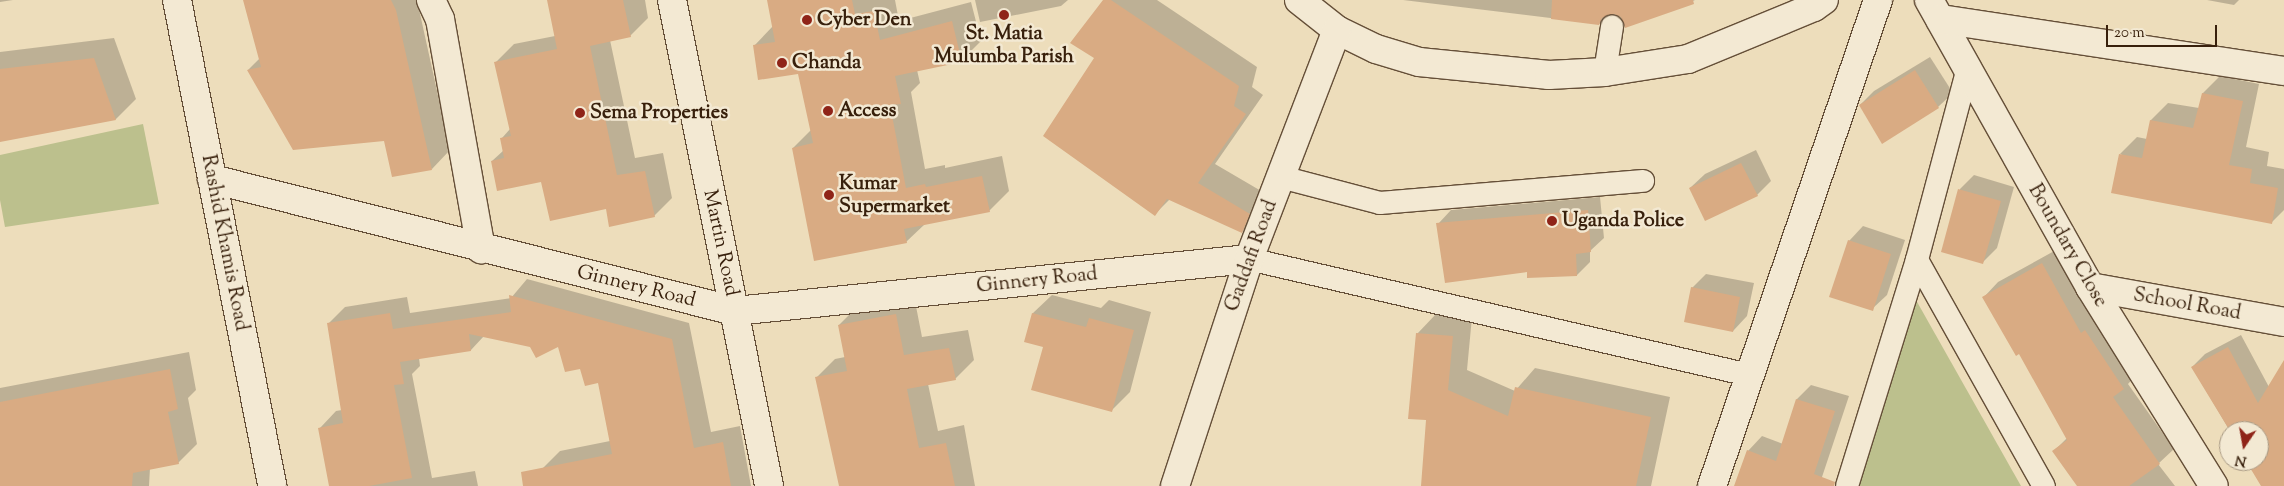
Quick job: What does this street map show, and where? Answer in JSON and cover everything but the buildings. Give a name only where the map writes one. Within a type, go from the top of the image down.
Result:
[{"type":"street","name":"Rashid Khamis Road","points":[[177,0],[272,486]]},
{"type":"street","points":[[432,0],[440,20],[480,249]]},
{"type":"street","name":"Martin Road","points":[[672,0],[769,486]]},
{"type":"street","points":[[1299,0],[1337,30],[1376,49],[1419,62],[1549,75],[1605,72],[1688,59],[1814,7],[1824,0]]},
{"type":"street","points":[[1712,486],[1878,0]]},
{"type":"street","points":[[1935,10],[2284,71]]},
{"type":"street","name":"Boundary Close","points":[[1935,10],[2090,287],[2214,486]]},
{"type":"street","name":"Gaddafi Road","points":[[1175,486],[1249,259],[1337,30]]},
{"type":"street","name":"Ginnery Road","points":[[212,179],[480,249],[735,312],[1249,259]]},
{"type":"street","name":"School Road","points":[[2090,287],[2284,322]]},
{"type":"lane","points":[[1605,72],[1612,27]]},
{"type":"lane","points":[[1847,486],[1917,260],[1968,68]]},
{"type":"lane","points":[[1281,177],[1380,203],[1643,181]]},
{"type":"lane","points":[[1249,259],[1749,376]]},
{"type":"lane","points":[[1917,260],[2044,486]]},
{"type":"green space","points":[[143,124],[159,204],[5,227],[0,200],[0,155]]},
{"type":"green space","points":[[1912,293],[2021,486],[1853,486]]},
{"type":"place","name":"St. Matia Mulumba Parish","points":[[1004,15]]},
{"type":"place","name":"Cyber Den","points":[[807,20]]},
{"type":"place","name":"Chanda","points":[[782,63]]},
{"type":"place","name":"Access","points":[[828,111]]},
{"type":"place","name":"Sema Properties","points":[[580,113]]},
{"type":"place","name":"Kumar Supermarket","points":[[829,195]]},
{"type":"place","name":"Uganda Police","points":[[1552,221]]}]
